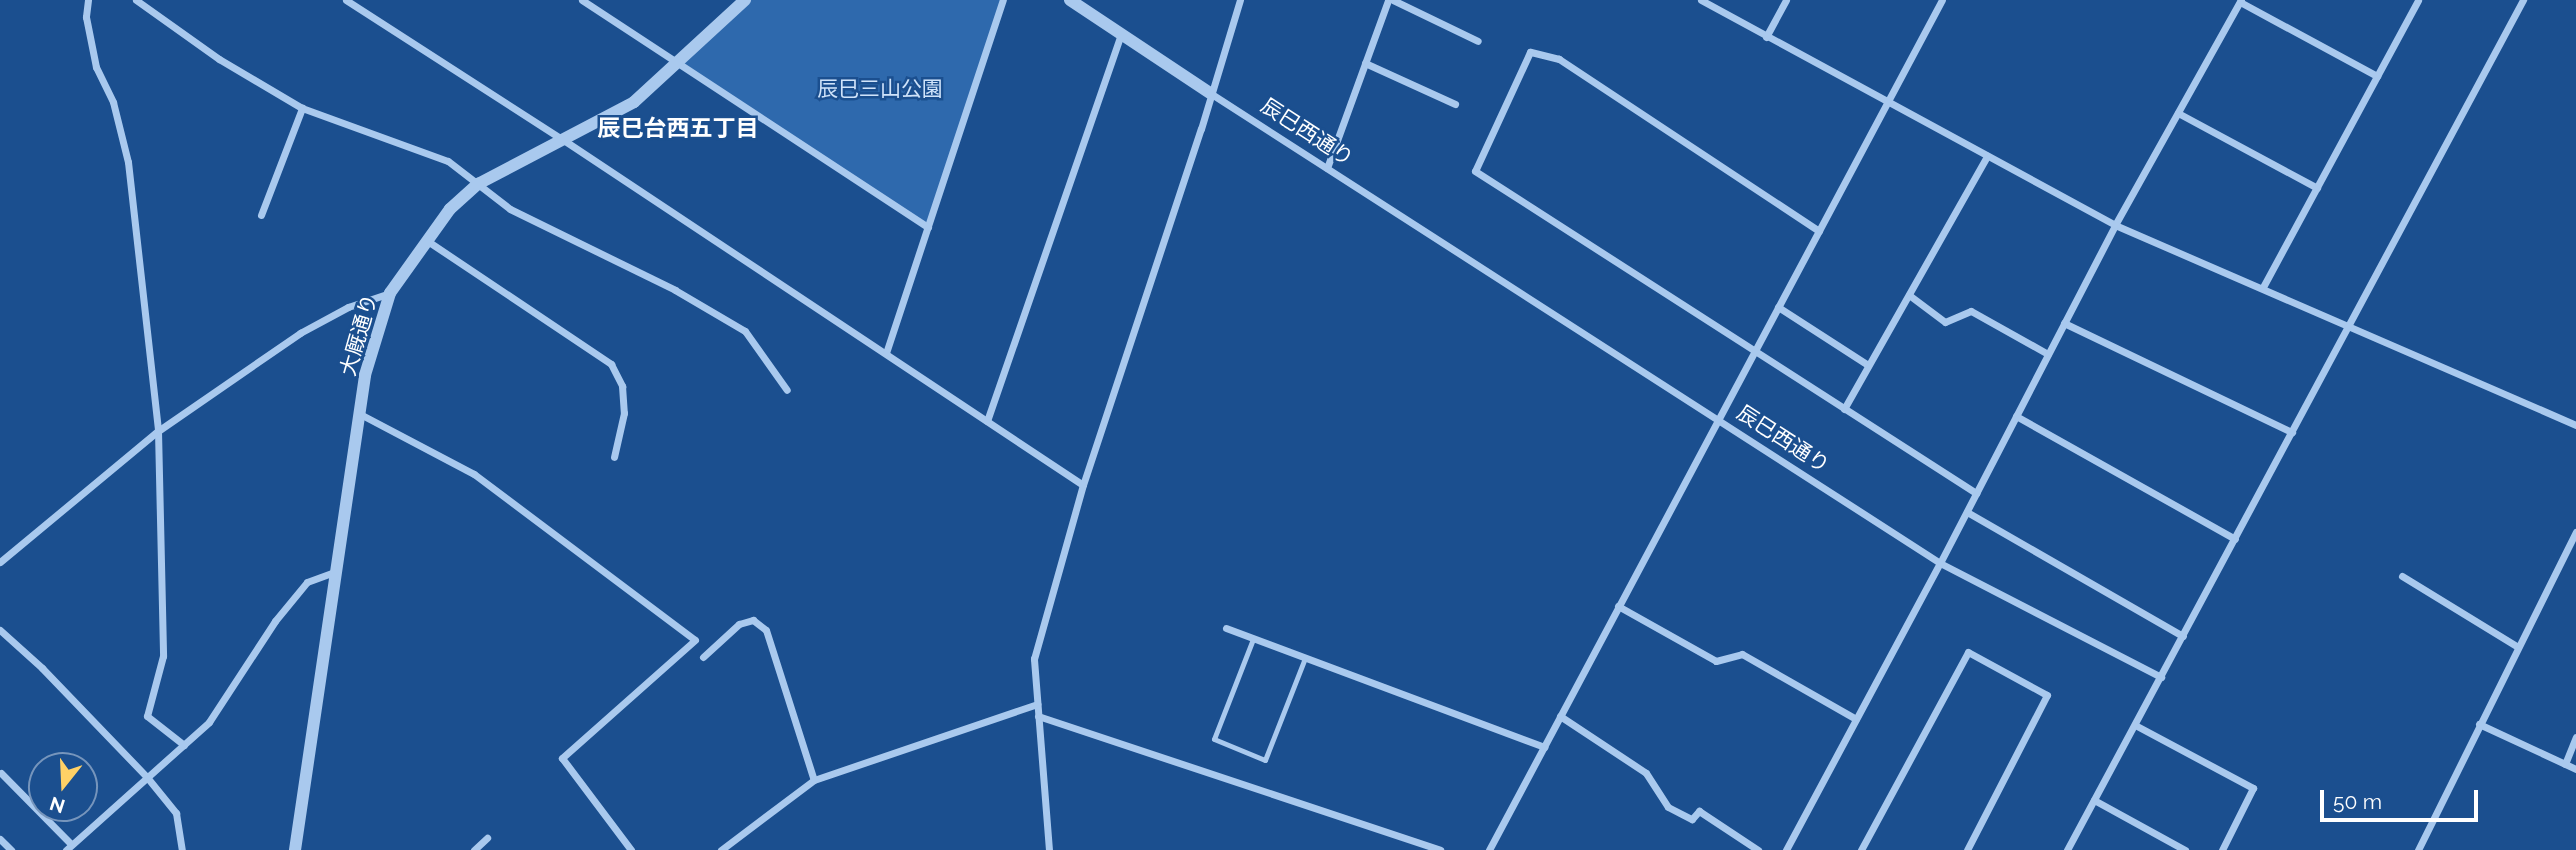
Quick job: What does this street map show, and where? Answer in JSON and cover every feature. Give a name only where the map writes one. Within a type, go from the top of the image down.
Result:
[{"type":"street","points":[[88,0],[86,17],[96,67],[113,102],[128,162],[158,431],[163,656],[147,716],[184,745]]},
{"type":"street","points":[[136,0],[219,59],[302,108],[448,160],[510,209],[675,290],[745,331],[787,390]]},
{"type":"street","points":[[346,0],[562,139],[1083,485]]},
{"type":"street","points":[[582,0],[928,227]]},
{"type":"street","name":"大厩通り","points":[[295,850],[360,414],[373,343],[390,293],[450,209],[478,184],[634,102],[745,0]]},
{"type":"street","points":[[886,353],[1003,0]]},
{"type":"street","name":"辰巳西通り","points":[[1070,0],[1210,93],[1940,562],[2161,677]]},
{"type":"street","points":[[1049,850],[1034,659],[1083,485],[1201,129],[1240,0]]},
{"type":"street","points":[[1327,168],[1391,0],[1478,41]]},
{"type":"street","points":[[1701,0],[2115,225],[2350,324],[2576,425]]},
{"type":"street","points":[[1766,37],[1786,0]]},
{"type":"street","points":[[1489,850],[1942,0]]},
{"type":"street","points":[[2263,287],[2418,0]]},
{"type":"street","points":[[2067,850],[2523,0]]},
{"type":"street","points":[[1786,850],[1967,512],[2115,225],[2241,1],[2377,76]]},
{"type":"street","points":[[987,421],[1121,33]]},
{"type":"street","points":[[1819,231],[1559,59],[1530,52],[1475,170],[1754,353],[1976,493]]},
{"type":"street","points":[[1365,63],[1455,104]]},
{"type":"street","points":[[261,215],[302,108]]},
{"type":"street","points":[[2178,113],[2317,188]]},
{"type":"street","points":[[1843,410],[1987,156]]},
{"type":"street","points":[[426,240],[611,364],[622,386],[624,414],[614,457]]},
{"type":"street","points":[[0,562],[158,431],[300,333],[348,307],[390,293]]},
{"type":"street","points":[[1909,295],[1945,322],[1972,311],[2048,354]]},
{"type":"street","points":[[1778,307],[1868,365]]},
{"type":"street","points":[[2064,323],[2292,432]]},
{"type":"street","points":[[360,414],[474,474],[695,640],[562,758],[631,850]]},
{"type":"street","points":[[2016,416],[2235,538]]},
{"type":"street","points":[[1967,512],[2183,636]]},
{"type":"street","points":[[2418,850],[2576,532]]},
{"type":"street","points":[[1,773],[69,847],[209,722],[275,621],[307,582],[337,571]]},
{"type":"street","points":[[2402,576],[2518,647]]},
{"type":"street","points":[[1618,607],[1716,661],[1742,654],[1856,719]]},
{"type":"street","points":[[704,657],[739,624],[753,620],[766,630],[814,780]]},
{"type":"street","points":[[1226,628],[1544,747]]},
{"type":"street","points":[[0,630],[42,668],[146,776],[176,813],[182,850]]},
{"type":"street","points":[[1861,850],[1968,652],[2047,695],[1967,850]]},
{"type":"street","points":[[721,850],[814,780],[1037,704]]},
{"type":"street","points":[[1038,716],[1440,850]]},
{"type":"street","points":[[1560,716],[1646,773],[1668,807],[1692,819],[1699,811],[1758,850]]},
{"type":"street","points":[[2479,724],[2576,769]]},
{"type":"street","points":[[2135,725],[2253,788],[2222,850]]},
{"type":"street","points":[[2566,764],[2576,737]]},
{"type":"street","points":[[2094,800],[2185,850]]},
{"type":"street","points":[[474,850],[487,838]]},
{"type":"street","points":[[0,839],[11,850]]},
{"type":"lane","points":[[1253,639],[1214,739],[1265,760],[1305,658]]},
{"type":"green space","name":"辰巳三山公園","points":[[743,0],[1003,0],[928,227],[677,63]]},
{"type":"district","name":"辰巳台西五丁目","points":[[678,128]]}]
